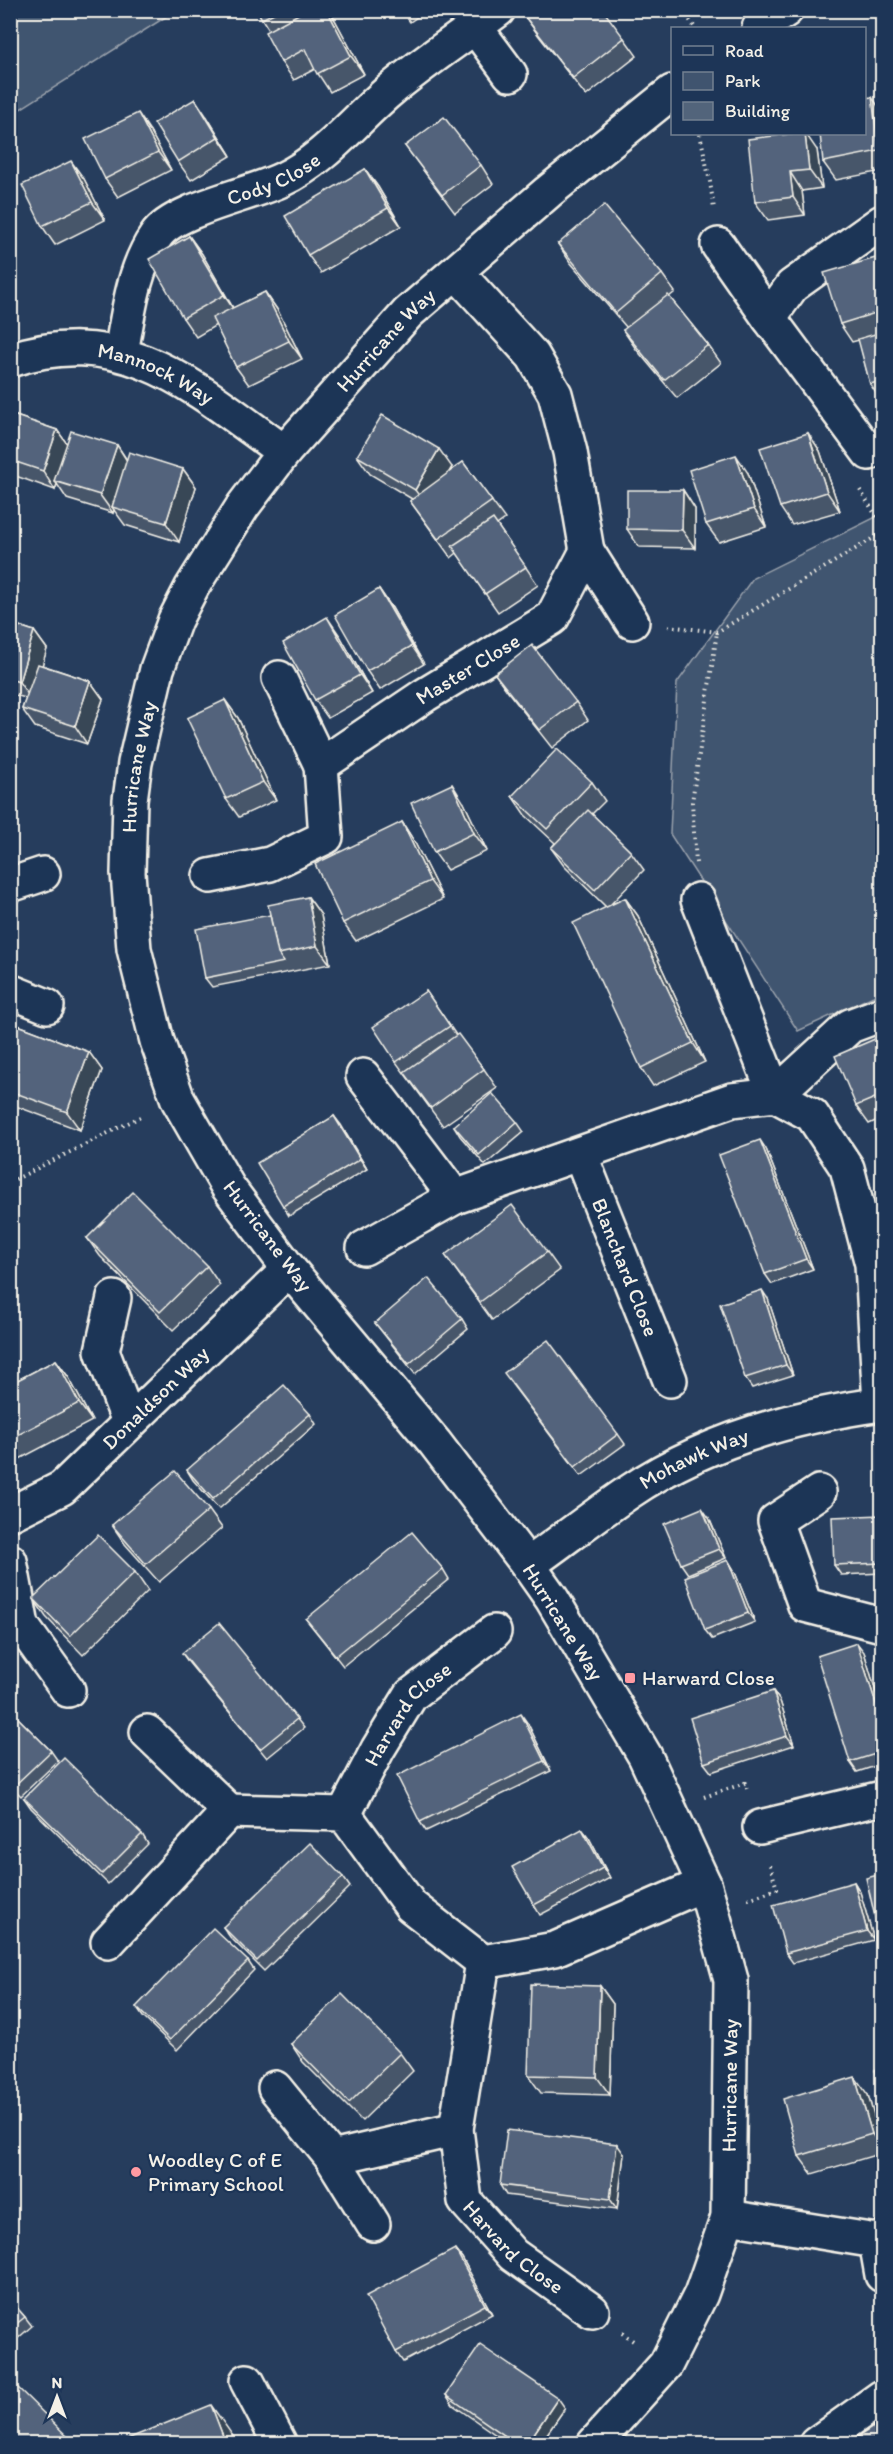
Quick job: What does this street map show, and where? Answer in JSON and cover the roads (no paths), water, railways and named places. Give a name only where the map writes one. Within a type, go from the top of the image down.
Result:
[{"type":"street","points":[[760,27],[786,10]]},
{"type":"street","name":"Cody Close","points":[[121,354],[138,274],[156,235],[168,224],[186,214],[284,179],[307,165],[398,83],[487,19],[510,74]]},
{"type":"street","name":"Hurricane Way","points":[[594,2444],[666,2364],[701,2294],[728,2217],[731,1980],[704,1884],[645,1756],[552,1599],[435,1443],[289,1269],[228,1187],[178,1100],[157,1041],[134,949],[128,873],[130,800],[135,763],[157,669],[176,620],[212,555],[243,506],[284,452],[408,313],[548,192],[671,93]]},
{"type":"street","points":[[769,318],[792,286],[882,222]]},
{"type":"street","points":[[718,245],[869,453]]},
{"type":"street","points":[[456,272],[533,356],[555,394],[567,442],[587,551],[632,622]]},
{"type":"street","name":"Mannock Way","points":[[10,360],[42,351],[64,350],[121,354],[146,361],[186,382],[284,452]]},
{"type":"street","name":"Master Close","points":[[321,765],[425,695],[552,618],[587,551]]},
{"type":"street","points":[[210,876],[270,864],[326,837],[321,765],[279,678]]},
{"type":"street","points":[[10,885],[43,874]]},
{"type":"street","points":[[698,900],[775,1095]]},
{"type":"street","points":[[10,991],[47,1006]]},
{"type":"street","points":[[775,1095],[850,1026],[882,1014]]},
{"type":"street","points":[[363,1076],[455,1197]]},
{"type":"street","points":[[364,1248],[455,1197],[732,1100],[775,1095],[812,1115],[847,1168],[872,1264],[881,1404]]},
{"type":"street","name":"Blanchard Close","points":[[580,1154],[670,1380]]},
{"type":"street","name":"Donaldson Way","points":[[10,1515],[62,1488],[289,1269]]},
{"type":"street","points":[[114,1298],[102,1351],[129,1422]]},
{"type":"street","name":"Mohawk Way","points":[[528,1565],[630,1491],[701,1452],[771,1426],[881,1404]]},
{"type":"street","points":[[819,1492],[775,1521],[806,1605],[882,1625]]},
{"type":"street","points":[[10,1561],[22,1626],[68,1690]]},
{"type":"street","name":"Harvard Close","points":[[344,1814],[378,1749],[411,1695],[494,1632]]},
{"type":"street","points":[[147,1732],[229,1811],[344,1814],[411,1906],[483,1962],[555,1949],[704,1884]]},
{"type":"street","points":[[760,1827],[882,1798]]},
{"type":"street","points":[[108,1942],[229,1811]]},
{"type":"street","name":"Harvard Close","points":[[483,1962],[456,2129],[465,2200],[513,2255],[592,2311]]},
{"type":"street","points":[[275,2088],[332,2158],[373,2224]]},
{"type":"street","points":[[332,2158],[456,2129]]},
{"type":"street","points":[[728,2217],[879,2240],[882,2276]]},
{"type":"street","points":[[247,2381],[280,2444]]},
{"type":"street","points":[[816,2444],[882,2397]]},
{"type":"place","name":"Harward Close","points":[[630,1678]]},
{"type":"place","name":"Woodley C of E Primary School","points":[[136,2172]]}]
